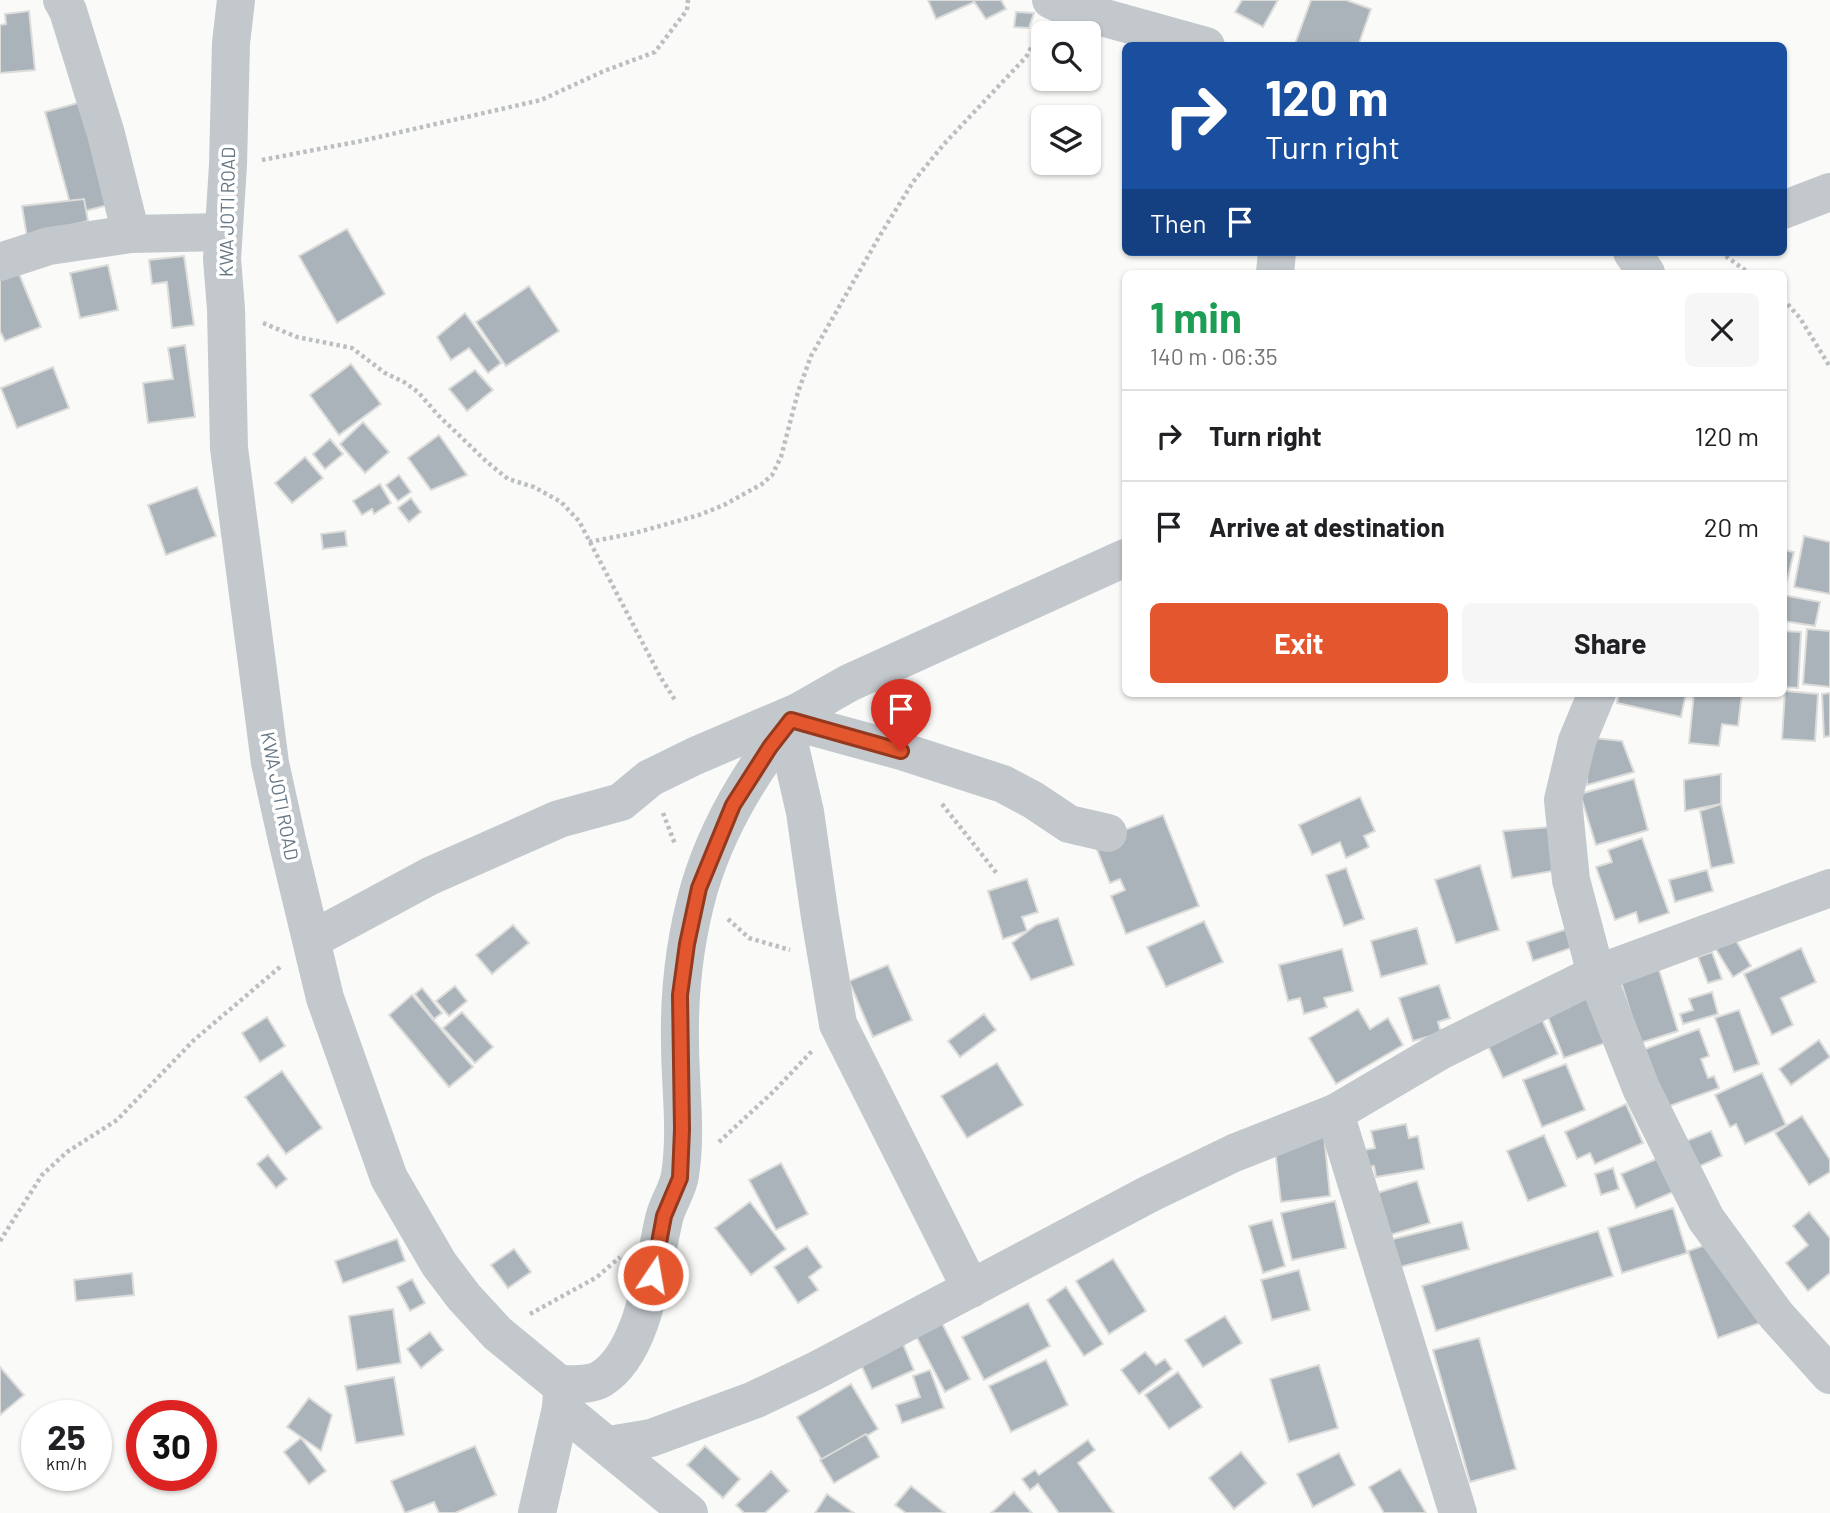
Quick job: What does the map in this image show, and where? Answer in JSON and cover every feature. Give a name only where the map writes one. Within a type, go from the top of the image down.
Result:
[{"type":"street","points":[[62,0],[68,11],[104,126],[131,234]]},
{"type":"street","name":"KWA JOTI ROAD","points":[[236,0],[222,259],[226,309],[229,448],[270,763],[325,998],[389,1178],[439,1264],[497,1333],[609,1445],[689,1513]]},
{"type":"street","points":[[1046,14],[1069,8],[1192,42]]},
{"type":"street","points":[[1787,208],[1830,192]]},
{"type":"street","points":[[0,262],[49,246],[131,234],[223,232]]},
{"type":"street","points":[[313,939],[430,876],[559,819],[621,802],[650,778],[695,756],[792,721],[849,682],[1122,559]]},
{"type":"street","points":[[1595,697],[1577,741],[1563,800],[1571,880],[1596,974],[1641,1088],[1706,1219],[1776,1315],[1830,1375]]},
{"type":"street","points":[[792,721],[901,751],[1003,785],[1033,800],[1069,824],[1108,833]]},
{"type":"street","points":[[537,1513],[560,1396],[598,1381],[609,1373],[622,1358],[639,1324],[664,1216],[680,1178],[680,995],[699,888],[733,805],[770,747],[792,721]]},
{"type":"street","points":[[792,721],[838,1024],[971,1289]]},
{"type":"street","points":[[609,1445],[651,1438],[754,1400],[815,1371],[1149,1194],[1234,1153],[1335,1113],[1442,1051],[1596,974],[1830,888]]},
{"type":"street","points":[[1335,1113],[1458,1513]]},
{"type":"path","points":[[229,165],[361,141],[541,100],[604,71],[655,52],[687,10],[688,0]]},
{"type":"path","points":[[590,542],[699,515],[724,505],[762,484],[772,475],[781,457],[798,392],[811,356],[879,237],[913,182],[944,144],[1026,57],[1046,14]]},
{"type":"path","points":[[1726,256],[1745,270]]},
{"type":"path","points":[[1787,303],[1800,318],[1830,368]]},
{"type":"path","points":[[226,309],[297,337],[352,348],[385,373],[418,392],[438,415],[508,479],[534,487],[561,502],[579,521],[675,700]]},
{"type":"path","points":[[650,778],[680,856],[699,888],[740,932],[750,938],[786,948],[828,970]]},
{"type":"path","points":[[941,803],[998,875]]},
{"type":"path","points":[[0,1241],[42,1175],[67,1152],[117,1120],[194,1040],[313,939]]},
{"type":"path","points":[[680,1178],[774,1091],[838,1024]]},
{"type":"path","points":[[497,1333],[597,1277],[664,1216]]},
{"type":"building","points":[[928,0],[979,0],[936,19]]},
{"type":"building","points":[[973,0],[1001,0],[1006,9],[986,19]]},
{"type":"building","points":[[1242,0],[1278,0],[1263,27],[1235,12]]},
{"type":"building","points":[[1311,0],[1346,0],[1371,9],[1359,42],[1296,42]]},
{"type":"building","points":[[29,11],[35,70],[0,73],[0,25],[6,24],[5,14]]},
{"type":"building","points":[[1016,12],[1034,13],[1029,28],[1014,27]]},
{"type":"building","points":[[85,101],[112,204],[73,214],[45,112]]},
{"type":"building","points":[[84,199],[88,221],[27,237],[22,206]]},
{"type":"building","points":[[347,229],[385,294],[337,323],[299,256]]},
{"type":"building","points":[[184,256],[194,325],[172,328],[167,282],[152,284],[149,260]]},
{"type":"building","points":[[108,265],[118,310],[80,318],[70,273]]},
{"type":"building","points":[[17,269],[41,327],[5,341],[0,331],[0,276]]},
{"type":"building","points":[[529,286],[559,331],[506,366],[476,322]]},
{"type":"building","points":[[465,313],[501,363],[488,373],[469,348],[451,360],[437,337]]},
{"type":"building","points":[[185,345],[195,417],[148,423],[143,383],[173,379],[168,348]]},
{"type":"building","points":[[351,364],[381,404],[339,435],[310,395]]},
{"type":"building","points":[[53,367],[69,408],[17,428],[1,388]]},
{"type":"building","points":[[475,370],[493,390],[467,411],[449,389]]},
{"type":"building","points":[[363,422],[389,452],[365,473],[340,444]]},
{"type":"building","points":[[439,435],[467,475],[431,490],[408,458]]},
{"type":"building","points":[[330,439],[343,454],[325,469],[313,454]]},
{"type":"building","points":[[305,457],[323,478],[292,503],[275,483]]},
{"type":"building","points":[[399,475],[411,492],[398,501],[386,485]]},
{"type":"building","points":[[380,484],[391,503],[374,514],[372,509],[362,515],[353,501]]},
{"type":"building","points":[[197,487],[216,536],[166,555],[148,505]]},
{"type":"building","points":[[411,498],[421,512],[409,522],[398,508]]},
{"type":"building","points":[[345,531],[347,546],[323,549],[321,534]]},
{"type":"building","points":[[1804,536],[1830,542],[1830,594],[1794,587]]},
{"type":"building","points":[[1787,551],[1794,552],[1787,581]]},
{"type":"building","points":[[1787,596],[1820,602],[1815,626],[1787,622]]},
{"type":"building","points":[[1807,629],[1830,631],[1830,687],[1803,684]]},
{"type":"building","points":[[1787,631],[1801,632],[1798,688],[1787,687]]},
{"type":"building","points":[[1787,691],[1818,694],[1815,741],[1782,739]]},
{"type":"building","points":[[1830,693],[1830,736],[1824,737],[1822,694]]},
{"type":"building","points":[[1618,697],[1685,697],[1681,717],[1617,703]]},
{"type":"building","points":[[1694,697],[1742,697],[1738,726],[1722,724],[1719,746],[1689,743]]},
{"type":"building","points":[[1594,738],[1622,741],[1634,772],[1587,785],[1587,758]]},
{"type":"building","points":[[1721,774],[1721,804],[1685,811],[1684,780]]},
{"type":"building","points":[[1634,779],[1648,830],[1596,845],[1580,794]]},
{"type":"building","points":[[1360,797],[1375,831],[1364,836],[1369,847],[1346,858],[1340,842],[1312,855],[1299,825]]},
{"type":"building","points":[[1721,804],[1734,863],[1711,868],[1700,811]]},
{"type":"building","points":[[1163,815],[1199,906],[1126,934],[1111,896],[1125,890],[1120,879],[1110,883],[1094,842]]},
{"type":"building","points":[[1550,827],[1564,869],[1512,878],[1503,831]]},
{"type":"building","points":[[1642,838],[1669,913],[1639,923],[1636,912],[1615,920],[1596,867],[1612,862],[1608,850]]},
{"type":"building","points":[[1480,865],[1499,930],[1456,943],[1435,880]]},
{"type":"building","points":[[1346,868],[1364,919],[1344,926],[1326,875]]},
{"type":"building","points":[[1707,870],[1713,891],[1675,902],[1669,880]]},
{"type":"building","points":[[1027,879],[1038,912],[1022,917],[1027,931],[1003,939],[988,891]]},
{"type":"building","points":[[1058,918],[1074,965],[1031,980],[1012,943],[1036,925]]},
{"type":"building","points":[[1204,921],[1223,962],[1166,987],[1147,947]]},
{"type":"building","points":[[513,925],[529,943],[492,974],[476,955]]},
{"type":"building","points":[[1573,927],[1580,945],[1533,961],[1527,942]]},
{"type":"building","points":[[1728,927],[1751,966],[1733,977],[1709,938]]},
{"type":"building","points":[[1417,928],[1427,964],[1381,977],[1371,941]]},
{"type":"building","points":[[1801,948],[1816,982],[1781,998],[1793,1025],[1772,1035],[1744,974]]},
{"type":"building","points":[[1342,949],[1353,991],[1324,998],[1327,1007],[1304,1014],[1300,998],[1288,1001],[1279,965]]},
{"type":"building","points":[[1712,952],[1722,979],[1708,983],[1698,957]]},
{"type":"building","points":[[1656,960],[1678,1031],[1640,1043],[1618,972]]},
{"type":"building","points":[[888,965],[912,1020],[873,1037],[849,981]]},
{"type":"building","points":[[1439,985],[1450,1018],[1438,1022],[1441,1033],[1413,1041],[1399,998]]},
{"type":"building","points":[[455,986],[467,1001],[449,1016],[436,1001]]},
{"type":"building","points":[[422,988],[442,1013],[434,1019],[415,994]]},
{"type":"building","points":[[1586,991],[1605,1043],[1564,1058],[1544,1007]]},
{"type":"building","points":[[1712,992],[1718,1014],[1683,1024],[1680,1014],[1693,1010],[1689,999]]},
{"type":"building","points":[[412,995],[473,1067],[449,1087],[389,1015]]},
{"type":"building","points":[[1358,1009],[1370,1029],[1388,1018],[1403,1045],[1336,1084],[1309,1038]]},
{"type":"building","points":[[1739,1010],[1759,1064],[1734,1072],[1715,1018]]},
{"type":"building","points":[[462,1012],[493,1047],[475,1063],[443,1028]]},
{"type":"building","points":[[1539,1013],[1558,1054],[1503,1078],[1484,1037]]},
{"type":"building","points":[[984,1014],[996,1030],[960,1057],[948,1041]]},
{"type":"building","points":[[267,1017],[285,1046],[260,1062],[242,1033]]},
{"type":"building","points":[[1699,1029],[1709,1056],[1701,1059],[1708,1078],[1714,1076],[1719,1088],[1667,1107],[1645,1049]]},
{"type":"building","points":[[1819,1040],[1830,1057],[1791,1085],[1779,1069]]},
{"type":"building","points":[[997,1063],[1023,1105],[967,1138],[941,1096]]},
{"type":"building","points":[[1566,1064],[1585,1110],[1542,1127],[1523,1080]]},
{"type":"building","points":[[282,1071],[322,1128],[286,1154],[245,1097]]},
{"type":"building","points":[[1762,1073],[1786,1125],[1745,1144],[1736,1124],[1730,1127],[1715,1095]]},
{"type":"building","points":[[1626,1104],[1643,1143],[1595,1164],[1590,1153],[1577,1159],[1565,1132]]},
{"type":"building","points":[[1802,1116],[1830,1160],[1830,1172],[1809,1185],[1775,1133]]},
{"type":"building","points":[[1406,1124],[1409,1138],[1418,1136],[1424,1169],[1376,1177],[1374,1166],[1368,1167],[1364,1150],[1375,1148],[1371,1131]]},
{"type":"building","points":[[1711,1131],[1722,1156],[1698,1167],[1686,1141]]},
{"type":"building","points":[[1324,1135],[1330,1196],[1281,1202],[1274,1140]]},
{"type":"building","points":[[1544,1135],[1566,1186],[1528,1201],[1507,1151]]},
{"type":"building","points":[[268,1155],[287,1179],[276,1188],[257,1164]]},
{"type":"building","points":[[1666,1155],[1680,1189],[1636,1208],[1621,1174]]},
{"type":"building","points":[[781,1163],[808,1214],[776,1230],[749,1180]]},
{"type":"building","points":[[1613,1168],[1619,1189],[1601,1195],[1595,1174]]},
{"type":"building","points":[[1417,1181],[1430,1223],[1390,1235],[1377,1193]]},
{"type":"building","points":[[1335,1201],[1346,1248],[1292,1260],[1281,1213]]},
{"type":"building","points":[[750,1202],[786,1249],[751,1275],[715,1228]]},
{"type":"building","points":[[1673,1208],[1687,1253],[1622,1273],[1608,1228]]},
{"type":"building","points":[[1809,1212],[1830,1238],[1830,1273],[1808,1291],[1786,1263],[1808,1245],[1793,1226]]},
{"type":"building","points":[[1272,1220],[1285,1266],[1263,1273],[1249,1226]]},
{"type":"building","points":[[1462,1222],[1469,1249],[1396,1268],[1389,1240]]},
{"type":"building","points":[[1598,1231],[1613,1276],[1436,1331],[1422,1286]]},
{"type":"building","points":[[1737,1234],[1768,1320],[1718,1338],[1688,1251]]},
{"type":"building","points":[[397,1239],[405,1261],[343,1283],[335,1261]]},
{"type":"building","points":[[807,1246],[822,1267],[809,1277],[818,1290],[798,1303],[774,1267]]},
{"type":"building","points":[[514,1249],[531,1272],[508,1288],[491,1265]]},
{"type":"building","points":[[1113,1259],[1146,1311],[1109,1334],[1076,1281]]},
{"type":"building","points":[[1299,1270],[1310,1310],[1272,1320],[1261,1280]]},
{"type":"building","points":[[132,1273],[134,1295],[76,1301],[74,1280]]},
{"type":"building","points":[[412,1279],[425,1303],[410,1311],[397,1287]]},
{"type":"building","points":[[1066,1287],[1103,1344],[1084,1356],[1047,1300]]},
{"type":"building","points":[[1028,1303],[1050,1346],[984,1380],[962,1337]]},
{"type":"building","points":[[393,1309],[401,1363],[357,1370],[349,1316]]},
{"type":"building","points":[[937,1313],[970,1379],[945,1392],[911,1326]]},
{"type":"building","points":[[1225,1316],[1242,1343],[1203,1367],[1185,1340]]},
{"type":"building","points":[[430,1332],[443,1350],[421,1368],[407,1349]]},
{"type":"building","points":[[900,1337],[914,1370],[872,1389],[857,1356]]},
{"type":"building","points":[[1479,1338],[1516,1469],[1470,1482],[1433,1350]]},
{"type":"building","points":[[1145,1352],[1156,1365],[1165,1359],[1172,1369],[1139,1394],[1121,1370]]},
{"type":"building","points":[[1046,1360],[1068,1405],[1011,1432],[989,1386]]},
{"type":"building","points":[[1319,1365],[1338,1428],[1289,1442],[1270,1379]]},
{"type":"building","points":[[0,1367],[24,1395],[0,1415]]},
{"type":"building","points":[[930,1370],[944,1408],[902,1423],[896,1405],[920,1397],[913,1376]]},
{"type":"building","points":[[1178,1372],[1202,1407],[1169,1429],[1145,1395]]},
{"type":"building","points":[[394,1377],[404,1435],[356,1443],[345,1386]]},
{"type":"building","points":[[851,1384],[878,1429],[823,1462],[797,1417]]},
{"type":"building","points":[[309,1398],[332,1415],[321,1451],[287,1427]]},
{"type":"building","points":[[866,1434],[879,1457],[834,1483],[820,1460]]},
{"type":"building","points":[[301,1438],[326,1471],[309,1484],[284,1452]]},
{"type":"building","points":[[1088,1440],[1095,1450],[1078,1463],[1114,1513],[1059,1513],[1038,1484],[1030,1490],[1022,1479],[1035,1470],[1039,1475]]},
{"type":"building","points":[[475,1446],[496,1495],[455,1513],[439,1513],[434,1502],[405,1513],[391,1481]]},
{"type":"building","points":[[705,1446],[740,1479],[723,1498],[687,1465]]},
{"type":"building","points":[[1241,1452],[1266,1483],[1234,1509],[1209,1478]]},
{"type":"building","points":[[1339,1453],[1355,1485],[1313,1507],[1297,1474]]},
{"type":"building","points":[[1400,1469],[1426,1513],[1384,1513],[1369,1487]]},
{"type":"building","points":[[771,1471],[789,1491],[765,1513],[744,1513],[736,1505]]},
{"type":"building","points":[[911,1486],[945,1513],[906,1513],[895,1505]]},
{"type":"building","points":[[1014,1492],[1032,1513],[991,1513]]},
{"type":"building","points":[[827,1494],[854,1513],[815,1513]]},
{"type":"route","points":[[653,1275],[664,1216],[680,1178],[680,995],[687,944],[699,888],[733,805],[770,747],[791,720],[901,751]]}]
